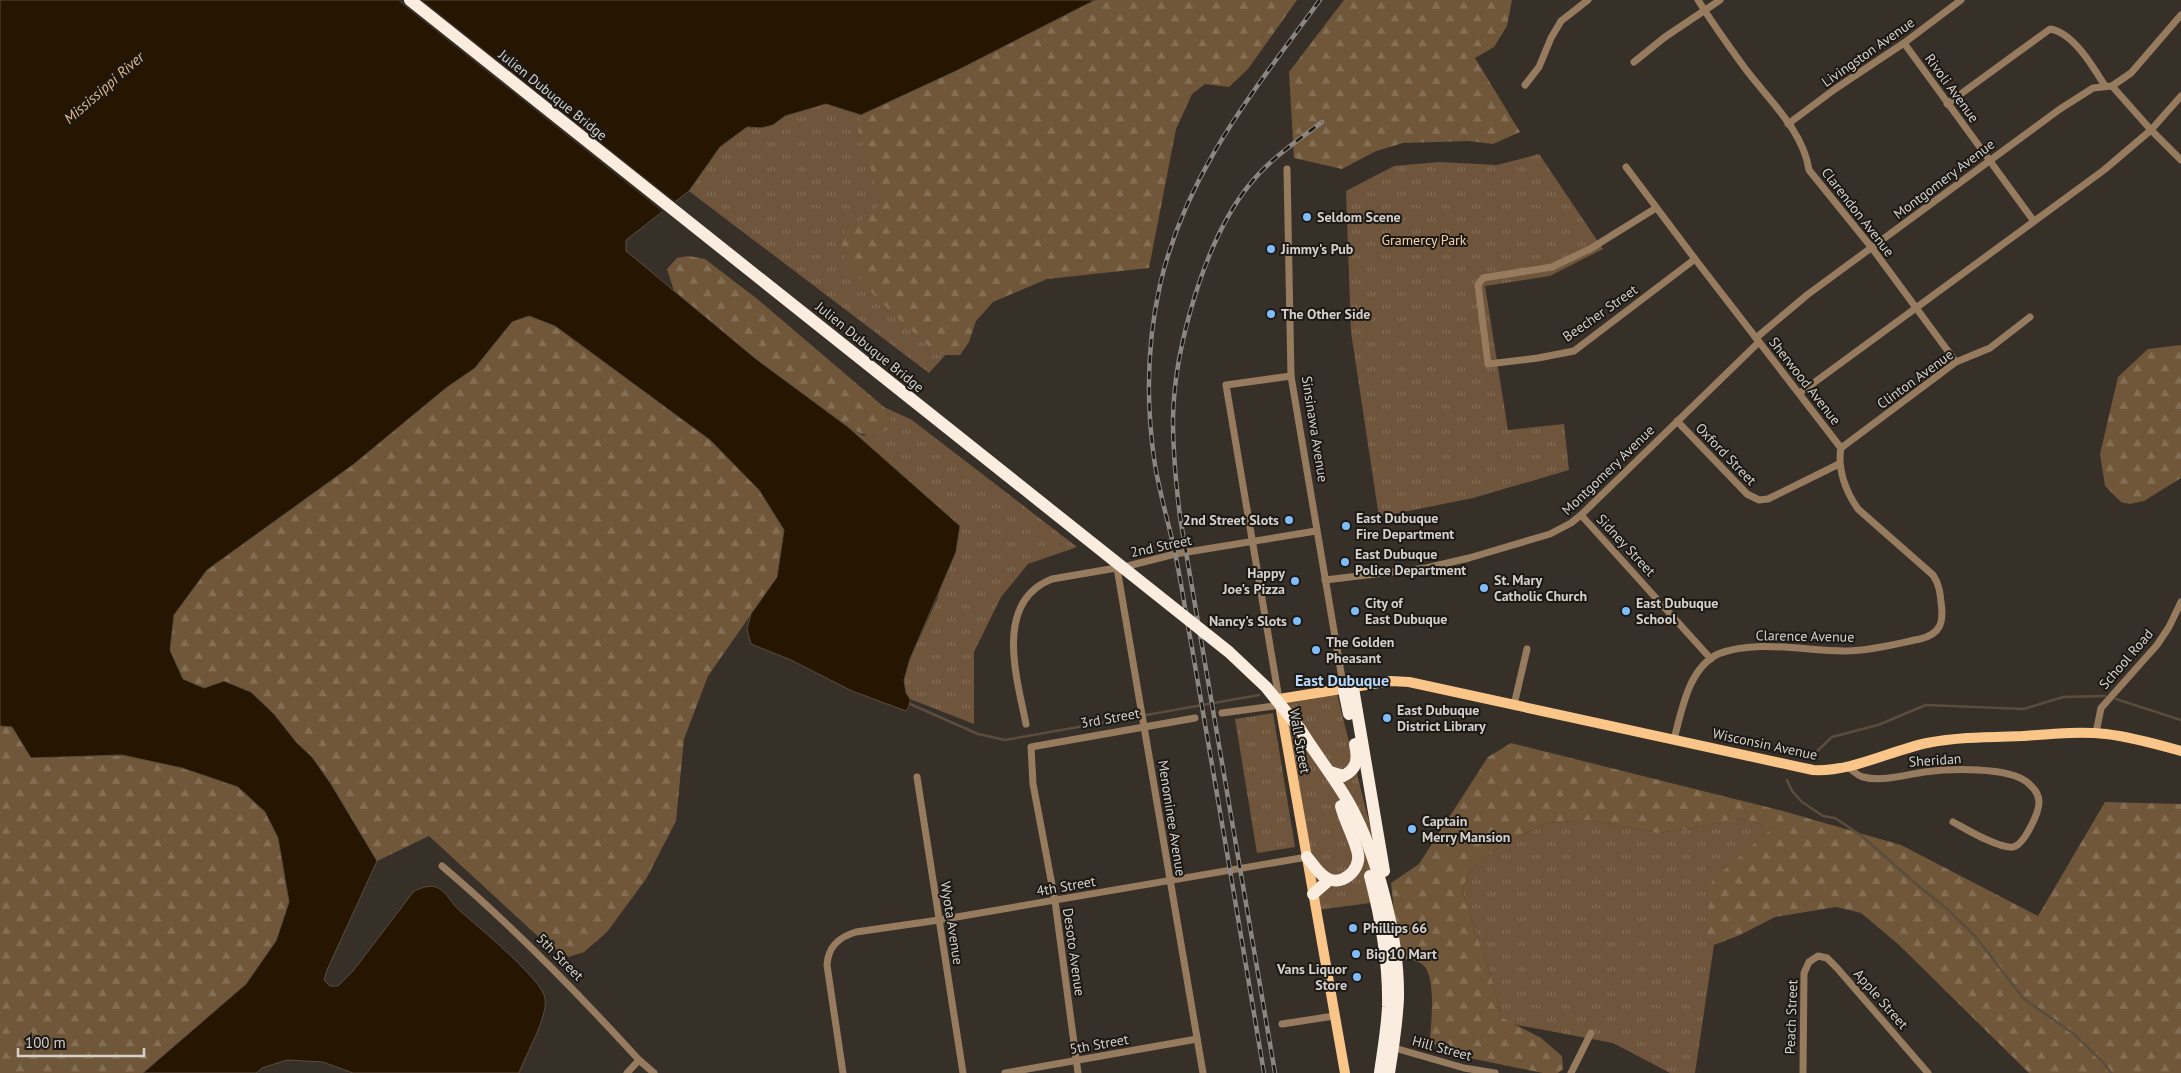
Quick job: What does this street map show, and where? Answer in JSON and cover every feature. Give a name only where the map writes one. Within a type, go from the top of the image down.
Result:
[{"type":"highway","name":"Julien Dubuque Bridge","points":[[410,0],[1229,652],[1266,687],[1300,729],[1316,756]]},
{"type":"highway","points":[[1330,772],[1343,776],[1353,769],[1357,761],[1349,689]]},
{"type":"highway","points":[[1349,689],[1384,873],[1390,931]]},
{"type":"highway","points":[[1316,756],[1330,772],[1357,819],[1371,852],[1385,900],[1397,969],[1398,996],[1388,1046],[1380,1073]]},
{"type":"highway","points":[[1316,756],[1356,834],[1366,862],[1376,902],[1388,987],[1389,1073]]},
{"type":"highway","points":[[1307,857],[1323,876],[1329,880],[1345,878],[1350,875],[1358,864],[1358,854],[1341,806]]},
{"type":"highway","points":[[1313,894],[1329,880]]},
{"type":"main road","name":"Wisconsin Avenue","points":[[1349,689],[1400,681],[1674,739],[1804,769],[1830,770],[1907,748],[1944,741],[2096,733],[2123,736],[2181,750]]},
{"type":"main road","points":[[1279,699],[1349,689]]},
{"type":"main road","name":"Wall Street","points":[[1279,699],[1345,1073]]},
{"type":"street","points":[[1525,85],[1539,67],[1551,38],[1561,21],[1588,0]]},
{"type":"street","name":"Clarendon Avenue","points":[[1698,0],[1744,67],[1788,124],[1807,157],[1809,170],[1872,248],[1956,362]]},
{"type":"street","points":[[1634,62],[1665,37],[1720,0]]},
{"type":"street","name":"Livingston Avenue","points":[[1788,124],[1904,43],[1961,0]]},
{"type":"street","name":"Montgomery Avenue","points":[[1324,580],[1426,568],[1469,558],[1550,534],[1572,523],[1758,340],[1806,296],[2084,92],[2093,88],[2108,86],[2131,74],[2181,16]]},
{"type":"street","points":[[1947,104],[2050,29],[2060,32],[2088,59],[2108,86],[2181,160]]},
{"type":"street","name":"Rivoli Avenue","points":[[1904,43],[2033,220]]},
{"type":"street","points":[[1800,393],[2033,220],[2104,170],[2151,130],[2181,96]]},
{"type":"street","name":"Sherwood Avenue","points":[[1626,167],[1695,260],[1841,448]]},
{"type":"street","name":"Sinsinawa Avenue","points":[[1287,169],[1291,376],[1324,580],[1349,689]]},
{"type":"street","name":"Beecher Street","points":[[1656,208],[1590,249],[1552,267],[1483,278],[1478,285],[1488,364],[1538,358],[1574,350],[1695,260]]},
{"type":"street","name":"Clinton Avenue","points":[[1841,448],[1956,362],[1984,352],[2030,317]]},
{"type":"street","name":"Wall Street","points":[[1279,699],[1226,384],[1291,376]]},
{"type":"street","name":"Oxford Street","points":[[1677,421],[1747,494],[1759,500],[1773,497],[1839,464]]},
{"type":"street","points":[[1839,464],[1841,448]]},
{"type":"street","name":"Clarence Avenue","points":[[1711,659],[1722,653],[1757,647],[1858,650],[1928,637],[1938,630],[1943,620],[1943,612],[1937,581],[1933,575],[1858,509],[1850,496],[1839,464]]},
{"type":"street","name":"Sidney Street","points":[[1581,515],[1711,659]]},
{"type":"street","name":"2nd Street","points":[[1026,724],[1014,658],[1015,629],[1022,605],[1034,588],[1052,579],[1117,568],[1175,554],[1316,531]]},
{"type":"street","name":"Menominee Avenue","points":[[1117,568],[1203,1073]]},
{"type":"street","name":"School Road","points":[[2096,733],[2101,708],[2158,644],[2181,602]]},
{"type":"street","points":[[1514,705],[1527,649]]},
{"type":"street","points":[[1674,739],[1688,687],[1711,659]]},
{"type":"street","points":[[1222,713],[1274,706],[1279,699]]},
{"type":"street","name":"3rd Street","points":[[1031,746],[1144,723],[1195,718]]},
{"type":"street","name":"Desoto Avenue","points":[[1031,746],[1033,784],[1055,901],[1078,1073]]},
{"type":"street","name":"Sheridan","points":[[1848,766],[1861,777],[1877,779],[1956,770],[1999,773],[2026,781],[2036,791],[2038,808],[2022,841],[2014,846],[2006,846],[1953,822]]},
{"type":"street","name":"Wyota Avenue","points":[[917,777],[963,1073]]},
{"type":"street","name":"4th Street","points":[[843,1073],[827,964],[828,953],[832,946],[842,937],[856,932],[1055,901],[1307,857]]},
{"type":"street","name":"5th Street","points":[[442,866],[492,908],[654,1073]]},
{"type":"street","name":"Apple Street","points":[[1809,962],[1818,956],[1826,958],[1831,962],[1928,1073]]},
{"type":"street","name":"Peach Street","points":[[1803,1073],[1804,972],[1809,962]]},
{"type":"street","points":[[1282,1024],[1334,1016]]},
{"type":"street","points":[[1571,1073],[1592,1033]]},
{"type":"street","name":"5th Street","points":[[1005,1073],[1197,1039]]},
{"type":"street","name":"Hill Street","points":[[1388,1046],[1464,1068],[1495,1073]]},
{"type":"street","points":[[627,1073],[640,1060]]},
{"type":"green space","points":[[1096,0],[1297,0],[1248,69],[1229,87],[1205,84],[1192,94],[1176,129],[1149,268],[1047,279],[993,302],[976,321],[969,342],[960,355],[945,355],[932,349],[870,291],[858,278],[843,253],[842,244],[845,230],[874,212],[881,198],[858,131],[861,115],[958,70]]},
{"type":"green space","points":[[1344,0],[1512,0],[1507,26],[1494,47],[1475,58],[1520,132],[1493,144],[1468,141],[1403,143],[1376,151],[1342,169],[1294,158],[1289,72]]},
{"type":"green space","points":[[826,104],[861,115],[894,209],[950,350],[929,373],[689,191],[720,147],[747,127],[761,128],[773,125],[785,116]]},
{"type":"green space","name":"Gramercy Park","points":[[1539,154],[1603,249],[1550,276],[1485,286],[1508,430],[1564,424],[1569,470],[1473,498],[1379,517],[1351,332],[1346,191],[1394,166],[1440,162],[1497,165]]},
{"type":"green space","points":[[689,256],[705,259],[756,298],[884,407],[891,419],[887,430],[867,435],[848,427],[756,359],[674,291],[667,269],[677,258]]},
{"type":"green space","points":[[529,316],[555,326],[710,440],[759,490],[784,530],[777,577],[708,676],[684,739],[676,821],[646,879],[607,932],[584,952],[568,957],[542,940],[429,836],[377,861],[331,784],[312,757],[297,743],[204,688],[183,679],[170,650],[174,615],[207,570],[354,464],[446,388],[475,368],[512,322]]},
{"type":"green space","points":[[2181,345],[2181,478],[2144,501],[2130,504],[2121,502],[2105,486],[2100,454],[2118,377],[2148,349]]},
{"type":"green space","points":[[884,407],[912,420],[1077,547],[1028,564],[1001,597],[974,652],[974,724],[910,699],[906,693],[904,680],[910,659],[937,600],[960,526],[848,427],[864,436],[891,419]]},
{"type":"green space","points":[[1337,694],[1374,842],[1370,903],[1317,910],[1282,700]]},
{"type":"green space","points":[[1273,713],[1295,847],[1257,853],[1235,719]]},
{"type":"green space","points":[[0,726],[12,727],[31,758],[122,755],[182,768],[238,787],[265,812],[278,838],[289,902],[276,941],[246,984],[143,1073],[0,1073]]},
{"type":"green space","points":[[1511,743],[1783,811],[1901,845],[2038,916],[2105,802],[2181,804],[2181,1073],[2029,1073],[1898,944],[1861,913],[1836,907],[1775,917],[1740,935],[1714,945],[1706,937],[1710,885],[1723,871],[1770,830],[1756,822],[1738,818],[1706,826],[1658,833],[1591,820],[1547,823],[1507,842],[1471,868],[1462,890],[1493,983],[1501,1017],[1541,1038],[1562,1056],[1563,1069],[1558,1073],[1543,1073],[1444,1053],[1430,1040],[1432,999],[1430,978],[1427,970],[1420,963],[1399,958],[1391,883],[1419,864],[1488,757]]},
{"type":"green space","points":[[1738,818],[1756,822],[1770,830],[1759,841],[1709,916],[1706,937],[1714,945],[1695,1073],[1670,1073],[1613,1043],[1512,1024],[1501,1017],[1493,983],[1462,890],[1471,868],[1507,842],[1547,823],[1591,820],[1658,833],[1706,826]]},
{"type":"water","name":"Mississippi River","points":[[0,0],[1095,0],[958,70],[861,115],[826,104],[785,116],[773,125],[761,128],[747,127],[720,147],[689,191],[626,240],[626,251],[756,359],[848,427],[960,526],[956,552],[910,659],[904,680],[906,693],[910,699],[910,704],[906,711],[852,691],[791,660],[751,644],[747,629],[751,614],[777,577],[784,530],[759,490],[710,440],[555,326],[529,316],[512,322],[475,368],[446,388],[354,464],[207,570],[174,615],[170,650],[183,679],[204,688],[224,681],[251,692],[274,714],[297,743],[312,757],[331,784],[377,861],[324,980],[330,986],[338,986],[353,971],[414,891],[433,886],[436,887],[446,894],[457,908],[521,966],[541,989],[545,998],[543,1015],[519,1073],[353,1073],[323,1062],[287,1060],[262,1068],[256,1073],[143,1073],[246,984],[276,941],[289,902],[278,838],[265,812],[238,787],[182,768],[122,755],[31,758],[12,727],[0,726]]},
{"type":"pier","points":[[397,0],[422,0],[677,203],[664,213]]},
{"type":"waterway","points":[[910,704],[978,734],[1005,740],[1259,695]]},
{"type":"waterway","points":[[1814,754],[1832,737],[1878,725],[1926,705],[2024,709],[2063,697],[2105,696]]},
{"type":"waterway","points":[[2116,699],[2181,720]]},
{"type":"waterway","points":[[1787,780],[1792,791],[1802,802],[1823,816],[1835,818],[1862,836],[1947,909],[1975,936],[2024,999],[2074,1034],[2103,1062],[2111,1073]]},
{"type":"railway","points":[[1264,1073],[1180,577],[1155,465],[1150,420],[1150,352],[1160,285],[1172,244],[1187,206],[1225,134],[1247,100],[1320,0]]},
{"type":"railway","points":[[1275,1073],[1180,517],[1173,419],[1179,360],[1186,328],[1206,264],[1219,234],[1234,207],[1250,184],[1266,166],[1322,122]]},
{"type":"place","name":"Seldom Scene","points":[[1307,217]]},
{"type":"place","name":"Jimmy's Pub","points":[[1271,249]]},
{"type":"place","name":"The Other Side","points":[[1271,314]]},
{"type":"place","name":"2nd Street Slots","points":[[1289,520]]},
{"type":"place","name":"East Dubuque Fire Department","points":[[1346,526]]},
{"type":"place","name":"East Dubuque Police Department","points":[[1345,562]]},
{"type":"place","name":"Happy Joe's Pizza","points":[[1295,581]]},
{"type":"place","name":"St. Mary Catholic Church","points":[[1484,588]]},
{"type":"place","name":"City of East Dubuque","points":[[1355,611]]},
{"type":"place","name":"East Dubuque School","points":[[1626,611]]},
{"type":"place","name":"Nancy's Slots","points":[[1297,621]]},
{"type":"place","name":"The Golden Pheasant","points":[[1316,650]]},
{"type":"place","name":"East Dubuque District Library","points":[[1387,718]]},
{"type":"place","name":"Captain Merry Mansion","points":[[1412,829]]},
{"type":"place","name":"Phillips 66","points":[[1353,928]]},
{"type":"place","name":"Big 10 Mart","points":[[1356,954]]},
{"type":"place","name":"Vans Liquor Store","points":[[1357,977]]},
{"type":"district","name":"East Dubuque","points":[[1342,680]]}]
